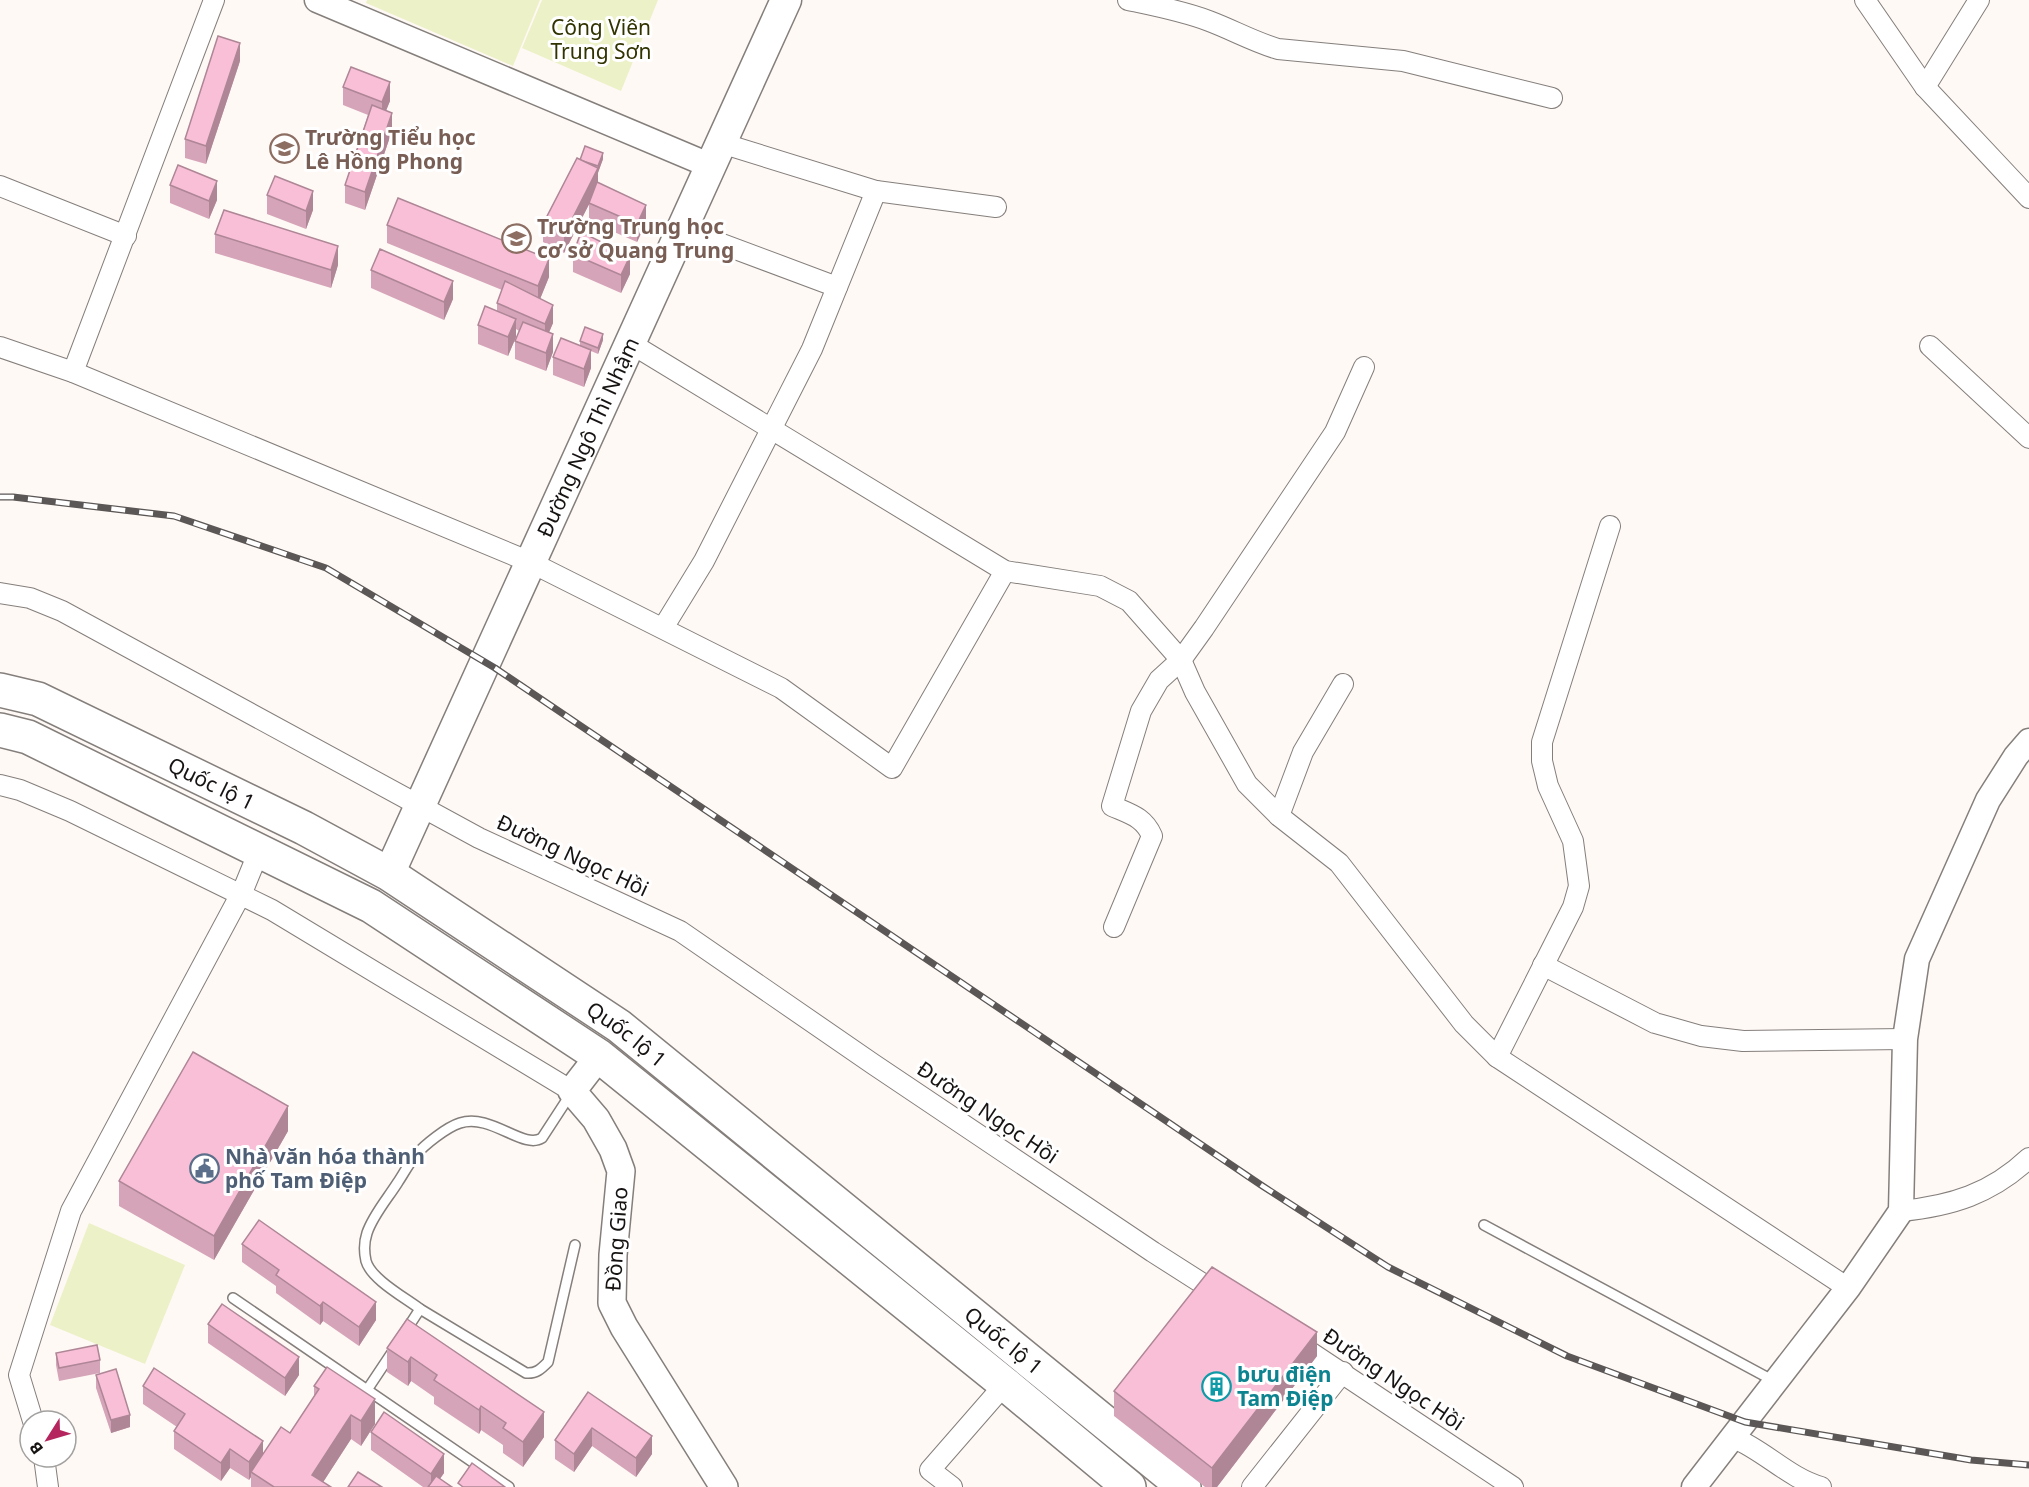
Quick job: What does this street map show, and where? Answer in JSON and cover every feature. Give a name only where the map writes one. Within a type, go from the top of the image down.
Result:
[{"type":"highway","name":"Quốc lộ 1","points":[[0,690],[38,699],[304,828],[389,874],[619,1026],[1184,1487]]},
{"type":"highway","name":"Quốc lộ 1","points":[[0,730],[28,737],[375,908],[599,1056],[1129,1487]]},
{"type":"highway","points":[[375,908],[389,874]]},
{"type":"main road","name":"Đường Ngô Thì Nhậm","points":[[389,874],[786,0]]},
{"type":"main road","points":[[572,1091],[599,1056]]},
{"type":"main road","name":"Đồng Giao","points":[[572,1091],[596,1119],[613,1149],[621,1171],[613,1255],[612,1304],[724,1487]]},
{"type":"street","points":[[73,372],[214,0]]},
{"type":"street","points":[[317,0],[716,154],[876,190],[996,207]]},
{"type":"street","points":[[1128,0],[1208,21],[1278,49],[1403,61],[1552,98]]},
{"type":"street","points":[[1865,0],[1925,87],[2029,198]]},
{"type":"street","points":[[1925,87],[1979,0]]},
{"type":"street","points":[[0,186],[126,236]]},
{"type":"street","points":[[663,628],[704,561],[812,349],[876,190]]},
{"type":"street","points":[[682,229],[837,287]]},
{"type":"street","points":[[630,344],[1005,571],[1100,585],[1129,602],[1181,660],[1195,692],[1247,784],[1279,816],[1339,863],[1464,1024],[1497,1057],[1848,1288]]},
{"type":"street","points":[[1930,346],[2029,438]]},
{"type":"street","points":[[0,348],[73,372],[530,562],[781,688],[892,768],[1005,571]]},
{"type":"street","points":[[1114,927],[1152,836],[1147,824],[1140,818],[1112,806],[1140,711],[1159,680],[1181,660],[1335,432],[1364,367]]},
{"type":"street","points":[[1497,1057],[1573,908],[1579,886],[1573,841],[1548,786],[1542,761],[1542,742],[1610,526]]},
{"type":"street","name":"Đường Ngọc Hồi","points":[[0,593],[30,598],[62,611],[479,838],[680,931],[1152,1252],[1242,1309]]},
{"type":"street","points":[[1279,816],[1303,752],[1343,684]]},
{"type":"street","points":[[1694,1487],[1848,1288],[1900,1211],[1905,1039],[1917,959],[1988,800],[2016,756],[2029,741]]},
{"type":"street","points":[[0,785],[20,790],[70,811],[272,910],[572,1091]]},
{"type":"street","points":[[29,1409],[19,1375],[71,1211],[241,894],[259,851]]},
{"type":"street","points":[[1543,965],[1655,1023],[1701,1036],[1743,1041],[1905,1039]]},
{"type":"street","points":[[1900,1211],[1933,1208],[1989,1188],[2029,1158]]},
{"type":"street","name":"Đường Ngọc Hồi","points":[[1282,1334],[1513,1487]]},
{"type":"street","points":[[1252,1487],[1342,1372]]},
{"type":"street","points":[[952,1487],[930,1470],[1005,1384]]},
{"type":"street","points":[[1734,1438],[1753,1446],[1804,1481],[1821,1487]]},
{"type":"street","points":[[46,1469],[48,1487]]},
{"type":"lane","points":[[572,1091],[542,1138],[536,1142],[530,1142],[499,1127],[476,1121],[459,1123],[437,1137],[416,1155],[377,1214],[367,1233],[364,1249],[373,1274],[420,1309],[526,1373],[533,1373],[542,1369],[548,1362],[575,1245]]},
{"type":"lane","points":[[1484,1225],[1774,1381]]},
{"type":"lane","points":[[233,1298],[509,1487]]},
{"type":"lane","points":[[367,1390],[420,1309]]},
{"type":"green space","points":[[367,0],[540,0],[513,66],[366,3]]},
{"type":"green space","name":"Công Viên Trung Sơn","points":[[542,0],[658,0],[621,91],[522,48]]},
{"type":"green space","points":[[89,1223],[185,1265],[145,1364],[50,1325]]},
{"type":"building","points":[[218,36],[240,43],[206,146],[185,139]]},
{"type":"building","points":[[351,67],[390,82],[382,102],[343,87]]},
{"type":"building","points":[[372,105],[392,113],[365,192],[345,185]]},
{"type":"building","points":[[585,146],[603,153],[598,166],[580,160]]},
{"type":"building","points":[[577,158],[598,168],[564,235],[543,224]]},
{"type":"building","points":[[178,165],[217,181],[209,201],[170,185]]},
{"type":"building","points":[[275,176],[313,191],[306,211],[267,195]]},
{"type":"building","points":[[597,182],[646,205],[637,224],[589,203]]},
{"type":"building","points":[[398,198],[549,259],[538,286],[387,225]]},
{"type":"building","points":[[224,210],[338,246],[331,270],[215,234]]},
{"type":"building","points":[[581,232],[630,256],[621,275],[573,254]]},
{"type":"building","points":[[380,249],[453,281],[444,302],[371,270]]},
{"type":"building","points":[[505,281],[553,305],[545,324],[497,303]]},
{"type":"building","points":[[485,306],[516,319],[508,337],[478,325]]},
{"type":"building","points":[[523,322],[553,334],[546,353],[515,341]]},
{"type":"building","points":[[585,327],[603,334],[598,348],[580,341]]},
{"type":"building","points":[[561,338],[591,350],[584,369],[553,357]]},
{"type":"building","name":"Nhà văn hóa thành phố Tam Điệp","points":[[193,1052],[288,1106],[214,1236],[119,1181]]},
{"type":"building","points":[[259,1220],[376,1302],[359,1327],[323,1302],[320,1306],[276,1275],[279,1270],[242,1244]]},
{"type":"building","name":"bưu điện Tam Điệp","points":[[1212,1267],[1317,1332],[1212,1468],[1114,1391]]},
{"type":"building","points":[[222,1304],[299,1357],[285,1378],[208,1324]]},
{"type":"building","points":[[407,1319],[544,1412],[523,1442],[503,1428],[506,1423],[481,1406],[479,1410],[434,1380],[437,1375],[411,1357],[408,1362],[387,1348]]},
{"type":"building","points":[[97,1345],[100,1360],[59,1368],[56,1353]]},
{"type":"building","points":[[327,1367],[375,1399],[361,1421],[351,1415],[312,1475],[331,1487],[274,1487],[251,1472],[281,1427],[290,1433],[319,1389],[314,1386]]},
{"type":"building","points":[[154,1368],[263,1441],[249,1462],[230,1449],[221,1463],[174,1431],[185,1414],[143,1386]]},
{"type":"building","points":[[116,1369],[130,1415],[111,1420],[96,1375]]},
{"type":"building","points":[[588,1392],[652,1436],[636,1458],[592,1428],[574,1454],[555,1440]]},
{"type":"building","points":[[384,1412],[444,1454],[431,1474],[371,1432]]},
{"type":"building","points":[[472,1463],[505,1487],[463,1487],[458,1483]]},
{"type":"building","points":[[358,1472],[382,1487],[348,1487]]},
{"type":"building","points":[[436,1476],[452,1487],[428,1487]]},
{"type":"railway","points":[[0,497],[174,516],[326,568],[495,668],[1261,1185],[1388,1267],[1567,1356],[1745,1422],[1971,1460],[2029,1465]]},
{"type":"place","name":"Trường Tiểu học Lê Hồng Phong","points":[[284,149]]},
{"type":"place","name":"Trường Trung học cơ sở Quang Trung","points":[[516,238]]},
{"type":"place","name":"Nhà văn hóa thành phố Tam Điệp","points":[[204,1168]]},
{"type":"place","name":"bưu điện Tam Điệp","points":[[1216,1386]]}]
